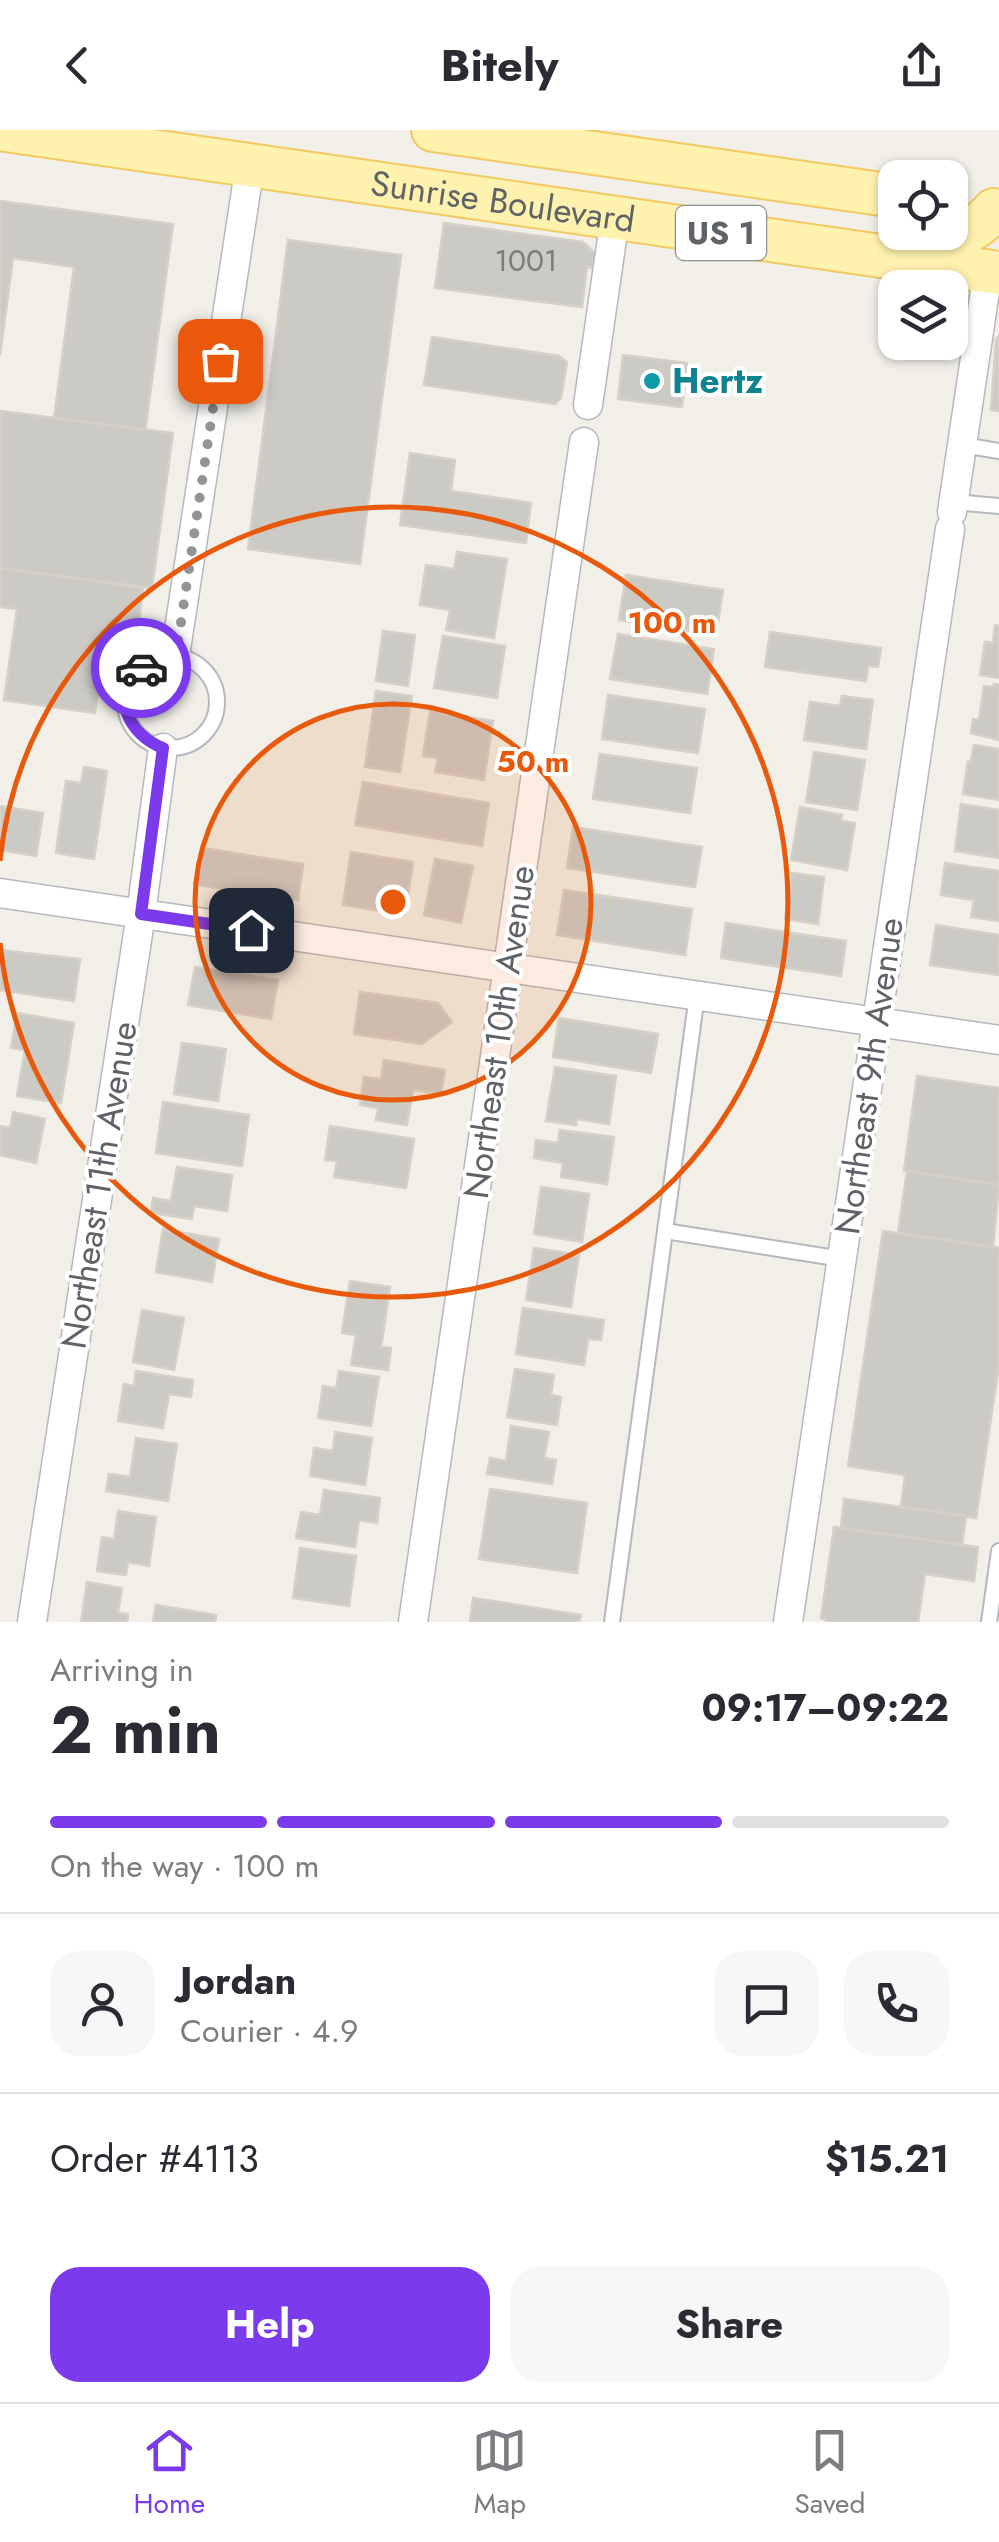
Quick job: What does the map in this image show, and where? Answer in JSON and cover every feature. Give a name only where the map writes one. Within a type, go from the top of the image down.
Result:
[{"type":"main road","name":"Sunrise Boulevard","points":[[6,130],[994,272]]},
{"type":"main road","name":"Sunrise Boulevard","points":[[433,130],[624,144],[878,193]]},
{"type":"main road","points":[[522,204],[570,192],[624,144]]},
{"type":"main road","points":[[968,205],[996,206]]},
{"type":"main road","points":[[901,259],[960,238],[983,224],[996,206]]},
{"type":"street","points":[[176,656],[250,165]]},
{"type":"street","points":[[588,405],[614,218]]},
{"type":"street","name":"Northeast 9th Avenue","points":[[788,1622],[962,445],[994,272]]},
{"type":"street","name":"Northeast 10th Avenue","points":[[413,1622],[584,442]]},
{"type":"street","name":"Northeast 11th Avenue","points":[[32,1622],[163,748]]},
{"type":"street","points":[[0,892],[999,1040]]},
{"type":"lane","points":[[962,445],[999,451]]},
{"type":"lane","points":[[952,514],[999,506]]},
{"type":"lane","points":[[176,656],[202,668],[216,693],[216,708],[204,734],[192,743],[163,748],[148,742],[128,719],[124,704],[126,688],[145,664],[160,657],[176,656]]},
{"type":"lane","points":[[612,1622],[697,995]]},
{"type":"lane","points":[[665,1231],[842,1260]]},
{"type":"lane","points":[[989,1622],[999,1551]]},
{"type":"building","points":[[0,201],[173,224],[145,432],[54,419],[74,267],[13,258],[0,355]]},
{"type":"building","points":[[444,223],[583,242],[595,253],[593,268],[587,267],[582,307],[435,288]]},
{"type":"building","points":[[288,240],[401,255],[360,564],[248,549]]},
{"type":"building","points":[[999,336],[999,411],[991,410]]},
{"type":"building","points":[[432,337],[559,356],[567,362],[561,398],[555,404],[424,385]]},
{"type":"building","name":"Hertz","points":[[623,355],[687,363],[682,407],[618,399]]},
{"type":"building","points":[[0,411],[173,433],[152,588],[0,568]]},
{"type":"building","points":[[410,453],[455,460],[451,491],[531,503],[526,543],[400,525]]},
{"type":"building","points":[[457,552],[507,559],[494,638],[446,630],[450,610],[420,605],[426,565],[454,569]]},
{"type":"building","points":[[0,568],[143,588],[138,629],[108,625],[95,713],[4,700],[17,609],[0,607]]},
{"type":"building","points":[[626,575],[723,590],[716,635],[619,620]]},
{"type":"building","points":[[995,625],[999,626],[999,678],[980,675],[985,642],[993,643]]},
{"type":"building","points":[[383,631],[415,635],[408,686],[376,681]]},
{"type":"building","points":[[770,632],[881,648],[878,667],[868,666],[866,681],[765,667]]},
{"type":"building","points":[[618,634],[714,649],[707,694],[610,679]]},
{"type":"building","points":[[443,636],[505,646],[497,698],[434,688]]},
{"type":"building","points":[[999,685],[999,740],[971,733],[973,719],[979,720],[984,686]]},
{"type":"building","points":[[376,691],[412,696],[400,772],[365,767]]},
{"type":"building","points":[[608,695],[705,709],[698,753],[602,739]]},
{"type":"building","points":[[842,696],[873,700],[866,749],[804,740],[810,702],[840,706]]},
{"type":"building","points":[[430,711],[493,721],[484,780],[435,772],[438,758],[423,756]]},
{"type":"building","points":[[974,745],[999,749],[999,800],[963,794]]},
{"type":"building","points":[[814,752],[865,760],[857,810],[806,802]]},
{"type":"building","points":[[600,754],[697,768],[690,813],[593,799]]},
{"type":"building","points":[[84,767],[107,771],[94,859],[56,853],[66,781],[81,783]]},
{"type":"building","points":[[363,782],[489,803],[482,846],[355,825]]},
{"type":"building","points":[[961,804],[999,810],[999,858],[955,851]]},
{"type":"building","points":[[0,806],[43,813],[36,856],[0,850]]},
{"type":"building","points":[[800,807],[842,815],[841,821],[855,823],[847,870],[791,860]]},
{"type":"building","points":[[573,827],[702,847],[695,887],[567,868]]},
{"type":"building","points":[[203,848],[303,864],[298,900],[197,885]]},
{"type":"building","points":[[351,852],[413,862],[405,915],[343,905]]},
{"type":"building","points":[[435,859],[473,866],[461,923],[424,915]]},
{"type":"building","points":[[945,863],[999,871],[999,921],[971,917],[974,900],[941,895]]},
{"type":"building","points":[[792,873],[824,877],[818,924],[785,919]]},
{"type":"building","points":[[564,890],[692,909],[685,955],[557,935]]},
{"type":"building","points":[[726,923],[846,941],[841,976],[721,958]]},
{"type":"building","points":[[936,925],[999,935],[999,975],[930,965]]},
{"type":"building","points":[[0,950],[80,959],[74,1001],[0,990]]},
{"type":"building","points":[[195,967],[278,980],[271,1019],[188,1005]]},
{"type":"building","points":[[360,992],[438,1003],[452,1022],[422,1044],[354,1034]]},
{"type":"building","points":[[17,1013],[74,1023],[61,1103],[17,1096],[25,1050],[11,1048]]},
{"type":"building","points":[[559,1018],[658,1034],[651,1073],[553,1057]]},
{"type":"building","points":[[182,1043],[226,1049],[218,1101],[174,1094]]},
{"type":"building","points":[[384,1060],[445,1070],[441,1094],[413,1090],[407,1125],[376,1120],[378,1108],[360,1105],[364,1077],[381,1079]]},
{"type":"building","points":[[555,1067],[616,1076],[609,1124],[577,1119],[576,1125],[546,1121]]},
{"type":"building","points":[[917,1076],[999,1088],[999,1185],[904,1171]]},
{"type":"building","points":[[163,1102],[249,1115],[242,1166],[156,1153]]},
{"type":"building","points":[[13,1112],[45,1119],[36,1163],[0,1155],[0,1126],[10,1128]]},
{"type":"building","points":[[330,1126],[414,1139],[406,1188],[334,1177],[337,1161],[325,1160]]},
{"type":"building","points":[[560,1130],[614,1137],[607,1184],[561,1177],[563,1163],[534,1158],[536,1140],[558,1143]]},
{"type":"building","points":[[177,1167],[232,1175],[227,1211],[194,1206],[192,1219],[151,1213],[153,1198],[171,1201]]},
{"type":"building","points":[[907,1171],[999,1185],[993,1247],[898,1233]]},
{"type":"building","points":[[541,1187],[589,1194],[582,1242],[534,1234]]},
{"type":"building","points":[[163,1229],[219,1239],[212,1282],[156,1272]]},
{"type":"building","points":[[883,1231],[999,1248],[999,1365],[976,1518],[901,1507],[905,1475],[848,1466]]},
{"type":"building","points":[[534,1248],[579,1255],[571,1307],[526,1300]]},
{"type":"building","points":[[350,1281],[390,1287],[381,1347],[391,1348],[388,1370],[351,1365],[356,1335],[342,1333]]},
{"type":"building","points":[[523,1308],[604,1320],[601,1340],[588,1339],[584,1365],[516,1354]]},
{"type":"building","points":[[142,1310],[184,1318],[174,1370],[133,1362]]},
{"type":"building","points":[[515,1369],[554,1375],[551,1395],[561,1397],[557,1425],[507,1417]]},
{"type":"building","points":[[136,1371],[193,1380],[191,1397],[169,1394],[163,1428],[118,1421],[124,1384],[134,1386]]},
{"type":"building","points":[[339,1371],[379,1377],[371,1426],[318,1418],[323,1386],[336,1388]]},
{"type":"building","points":[[511,1426],[549,1432],[544,1458],[556,1460],[552,1484],[487,1474],[490,1458],[506,1461]]},
{"type":"building","points":[[335,1432],[372,1438],[365,1485],[310,1476],[314,1448],[333,1451]]},
{"type":"building","points":[[136,1438],[177,1444],[168,1501],[106,1491],[109,1474],[130,1477]]},
{"type":"building","points":[[490,1489],[587,1503],[577,1573],[479,1559]]},
{"type":"building","points":[[324,1490],[380,1498],[377,1523],[359,1520],[355,1547],[296,1538],[301,1512],[320,1515]]},
{"type":"building","points":[[844,1499],[966,1516],[962,1545],[841,1528]]},
{"type":"building","points":[[118,1511],[156,1517],[149,1566],[128,1562],[126,1575],[97,1571],[102,1537],[114,1539]]},
{"type":"building","points":[[834,1527],[978,1547],[974,1581],[925,1574],[918,1622],[830,1622],[821,1618]]},
{"type":"building","points":[[300,1548],[356,1556],[349,1606],[293,1598]]},
{"type":"building","points":[[87,1582],[122,1588],[118,1613],[128,1614],[127,1622],[81,1622]]},
{"type":"building","points":[[473,1598],[581,1615],[579,1622],[470,1622]]},
{"type":"building","points":[[156,1605],[216,1615],[215,1622],[153,1622]]},
{"type":"way so far","points":[[141,668],[160,657],[176,656],[220,361]]},
{"type":"place","name":"Hertz","points":[[652,381]]},
{"type":"route","points":[[141,668],[126,688],[124,704],[128,719],[148,742],[163,748],[141,914],[251,930]]}]
